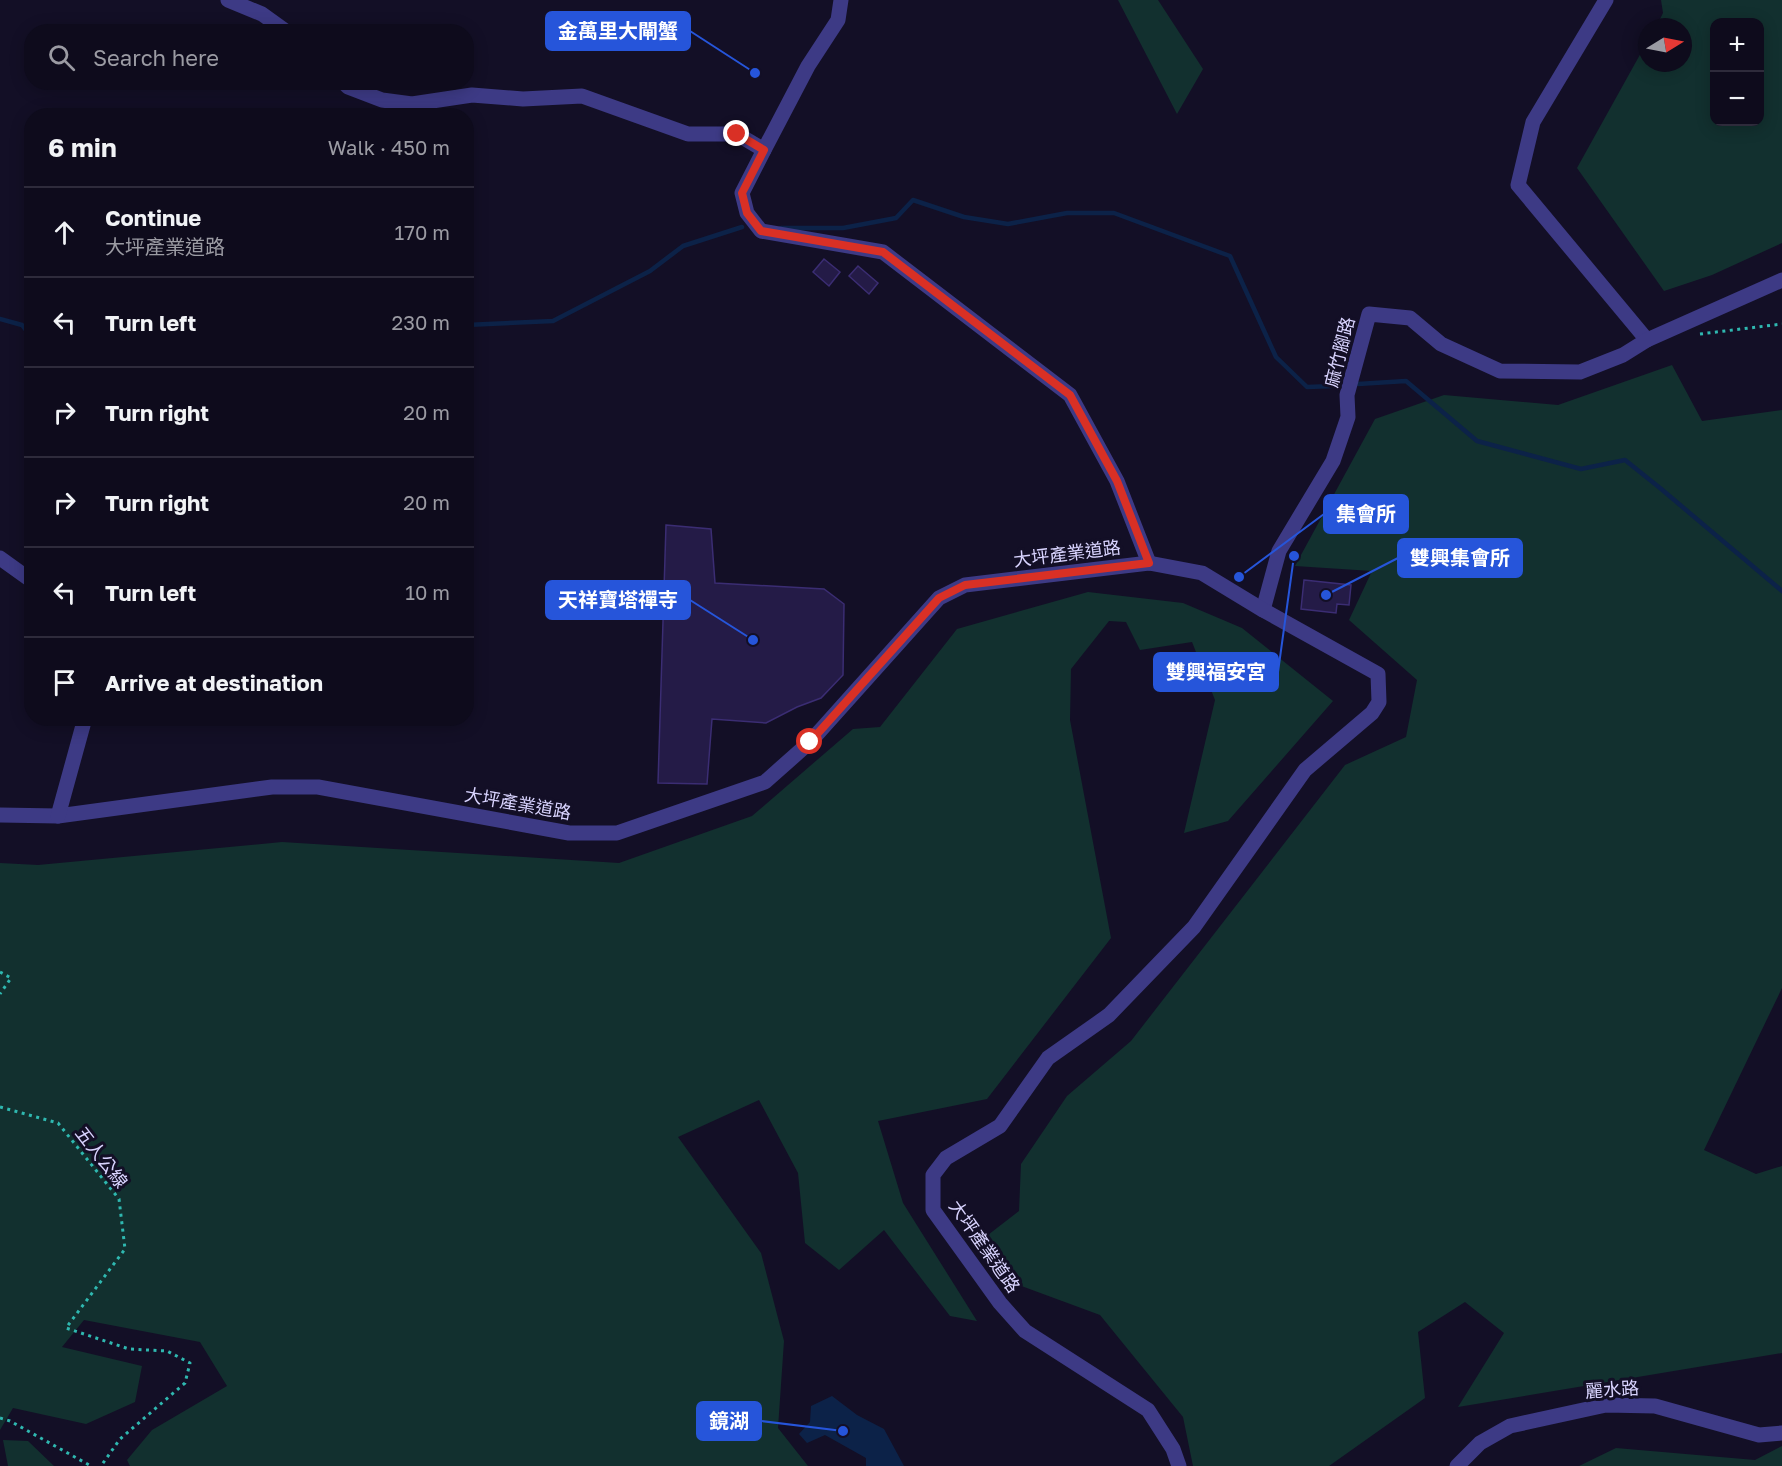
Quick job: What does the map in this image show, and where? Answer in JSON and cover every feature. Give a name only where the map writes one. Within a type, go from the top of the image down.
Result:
[{"type":"street","points":[[228,0],[262,14],[276,24]]},
{"type":"street","points":[[841,0],[838,20],[808,66],[742,193],[747,213],[761,231],[883,252],[1070,395],[1117,481],[1149,563]]},
{"type":"street","points":[[1606,0],[1533,122],[1518,185],[1647,340]]},
{"type":"street","points":[[356,90],[382,100],[412,104],[472,95],[523,99],[582,96],[688,134],[737,134],[764,150]]},
{"type":"street","name":"麻竹腳路","points":[[1263,610],[1279,551],[1333,461],[1348,417],[1347,395],[1369,314],[1410,318],[1442,344],[1500,371],[1580,372],[1623,355],[1647,340],[1782,280]]},
{"type":"street","points":[[0,558],[24,575]]},
{"type":"street","name":"大坪產業道路","points":[[0,815],[58,816],[272,787],[318,787],[569,833],[617,833],[765,782],[810,742],[939,598],[965,585],[1149,563],[1202,573],[1378,674],[1379,702],[1372,713],[1305,770],[1194,927],[1109,1015],[1048,1058],[1000,1126],[946,1158],[933,1175],[933,1210],[1000,1303],[1025,1331],[1148,1410],[1173,1449],[1179,1466]]},
{"type":"street","points":[[58,816],[83,726]]},
{"type":"street","name":"麗水路","points":[[1457,1466],[1479,1443],[1510,1426],[1606,1405],[1655,1406],[1759,1435],[1782,1433]]},
{"type":"path","points":[[1694,334],[1782,324]]},
{"type":"path","points":[[0,972],[11,978],[0,994]]},
{"type":"path","name":"五人公線","points":[[0,1107],[58,1124],[119,1199],[125,1249],[66,1328],[129,1349],[167,1351],[190,1363],[185,1383],[120,1438],[101,1466]]},
{"type":"path","points":[[0,1418],[10,1421],[91,1466]]},
{"type":"green space","points":[[1118,0],[1158,0],[1203,69],[1177,114]]},
{"type":"green space","points":[[1661,0],[1782,0],[1782,243],[1712,275],[1664,291],[1577,168],[1638,58],[1638,72],[1692,72],[1692,18],[1660,18],[1663,13]]},
{"type":"green space","points":[[1672,365],[1702,421],[1782,410],[1782,988],[1704,1150],[1756,1174],[1782,1166],[1782,1353],[1458,1407],[1504,1333],[1465,1302],[1418,1332],[1425,1398],[1329,1466],[1193,1466],[1183,1417],[1100,1315],[1000,1278],[975,1245],[1019,1211],[1021,1164],[1067,1096],[1131,1041],[1345,765],[1406,737],[1417,680],[1349,620],[1372,571],[1295,566],[1375,419],[1444,395],[1558,405]]},
{"type":"green space","points":[[1088,592],[1183,603],[1242,628],[1333,701],[1228,821],[1184,833],[1215,700],[1192,642],[1140,650],[1126,622],[1109,621],[1071,669],[1070,720],[1111,938],[987,1099],[878,1121],[903,1203],[977,1321],[950,1316],[884,1230],[839,1270],[805,1243],[798,1173],[759,1100],[678,1137],[761,1253],[784,1341],[778,1428],[808,1466],[130,1466],[127,1460],[152,1430],[227,1386],[200,1342],[84,1320],[62,1347],[142,1366],[135,1402],[86,1424],[13,1408],[0,1430],[0,863],[38,865],[282,842],[619,863],[752,816],[853,729],[880,727],[957,629]]},
{"type":"green space","points":[[3,1440],[28,1441],[54,1466],[8,1466]]},
{"type":"green space","points":[[1782,1446],[1782,1466],[1579,1466],[1616,1448],[1755,1460]]},
{"type":"water","points":[[832,1396],[857,1415],[884,1429],[904,1466],[866,1466],[866,1458],[825,1435],[807,1443],[799,1434],[810,1422],[811,1406]]},
{"type":"building","points":[[824,259],[840,272],[829,286],[813,272]]},
{"type":"building","points":[[858,266],[878,283],[869,294],[849,276]]},
{"type":"building","points":[[666,525],[711,529],[715,583],[824,589],[844,604],[843,675],[821,698],[766,723],[712,719],[707,784],[658,783]]},
{"type":"building","points":[[1304,580],[1351,585],[1349,605],[1337,604],[1336,613],[1301,609]]},
{"type":"waterway","points":[[781,228],[843,228],[896,218],[913,200],[964,217],[1008,224],[1067,213],[1114,213],[1230,256],[1276,357],[1307,387],[1335,386]]},
{"type":"waterway","points":[[474,325],[553,321],[650,271],[683,246],[742,227]]},
{"type":"waterway","points":[[0,319],[24,328]]},
{"type":"waterway","points":[[1358,384],[1406,381],[1477,441],[1581,469],[1625,460],[1782,591]]},
{"type":"place","name":"金萬里大閘蟹","points":[[755,73]]},
{"type":"place","name":"雙興福安宮","points":[[1294,556]]},
{"type":"place","name":"集會所","points":[[1239,577]]},
{"type":"place","name":"雙興集會所","points":[[1326,595]]},
{"type":"place","name":"天祥寶塔禪寺","points":[[753,640]]},
{"type":"place","name":"鏡湖","points":[[843,1431]]},
{"type":"route","points":[[737,134],[764,150],[742,193],[747,213],[761,231],[883,252],[1070,395],[1117,481],[1149,563],[965,585],[939,598],[810,742]]}]
